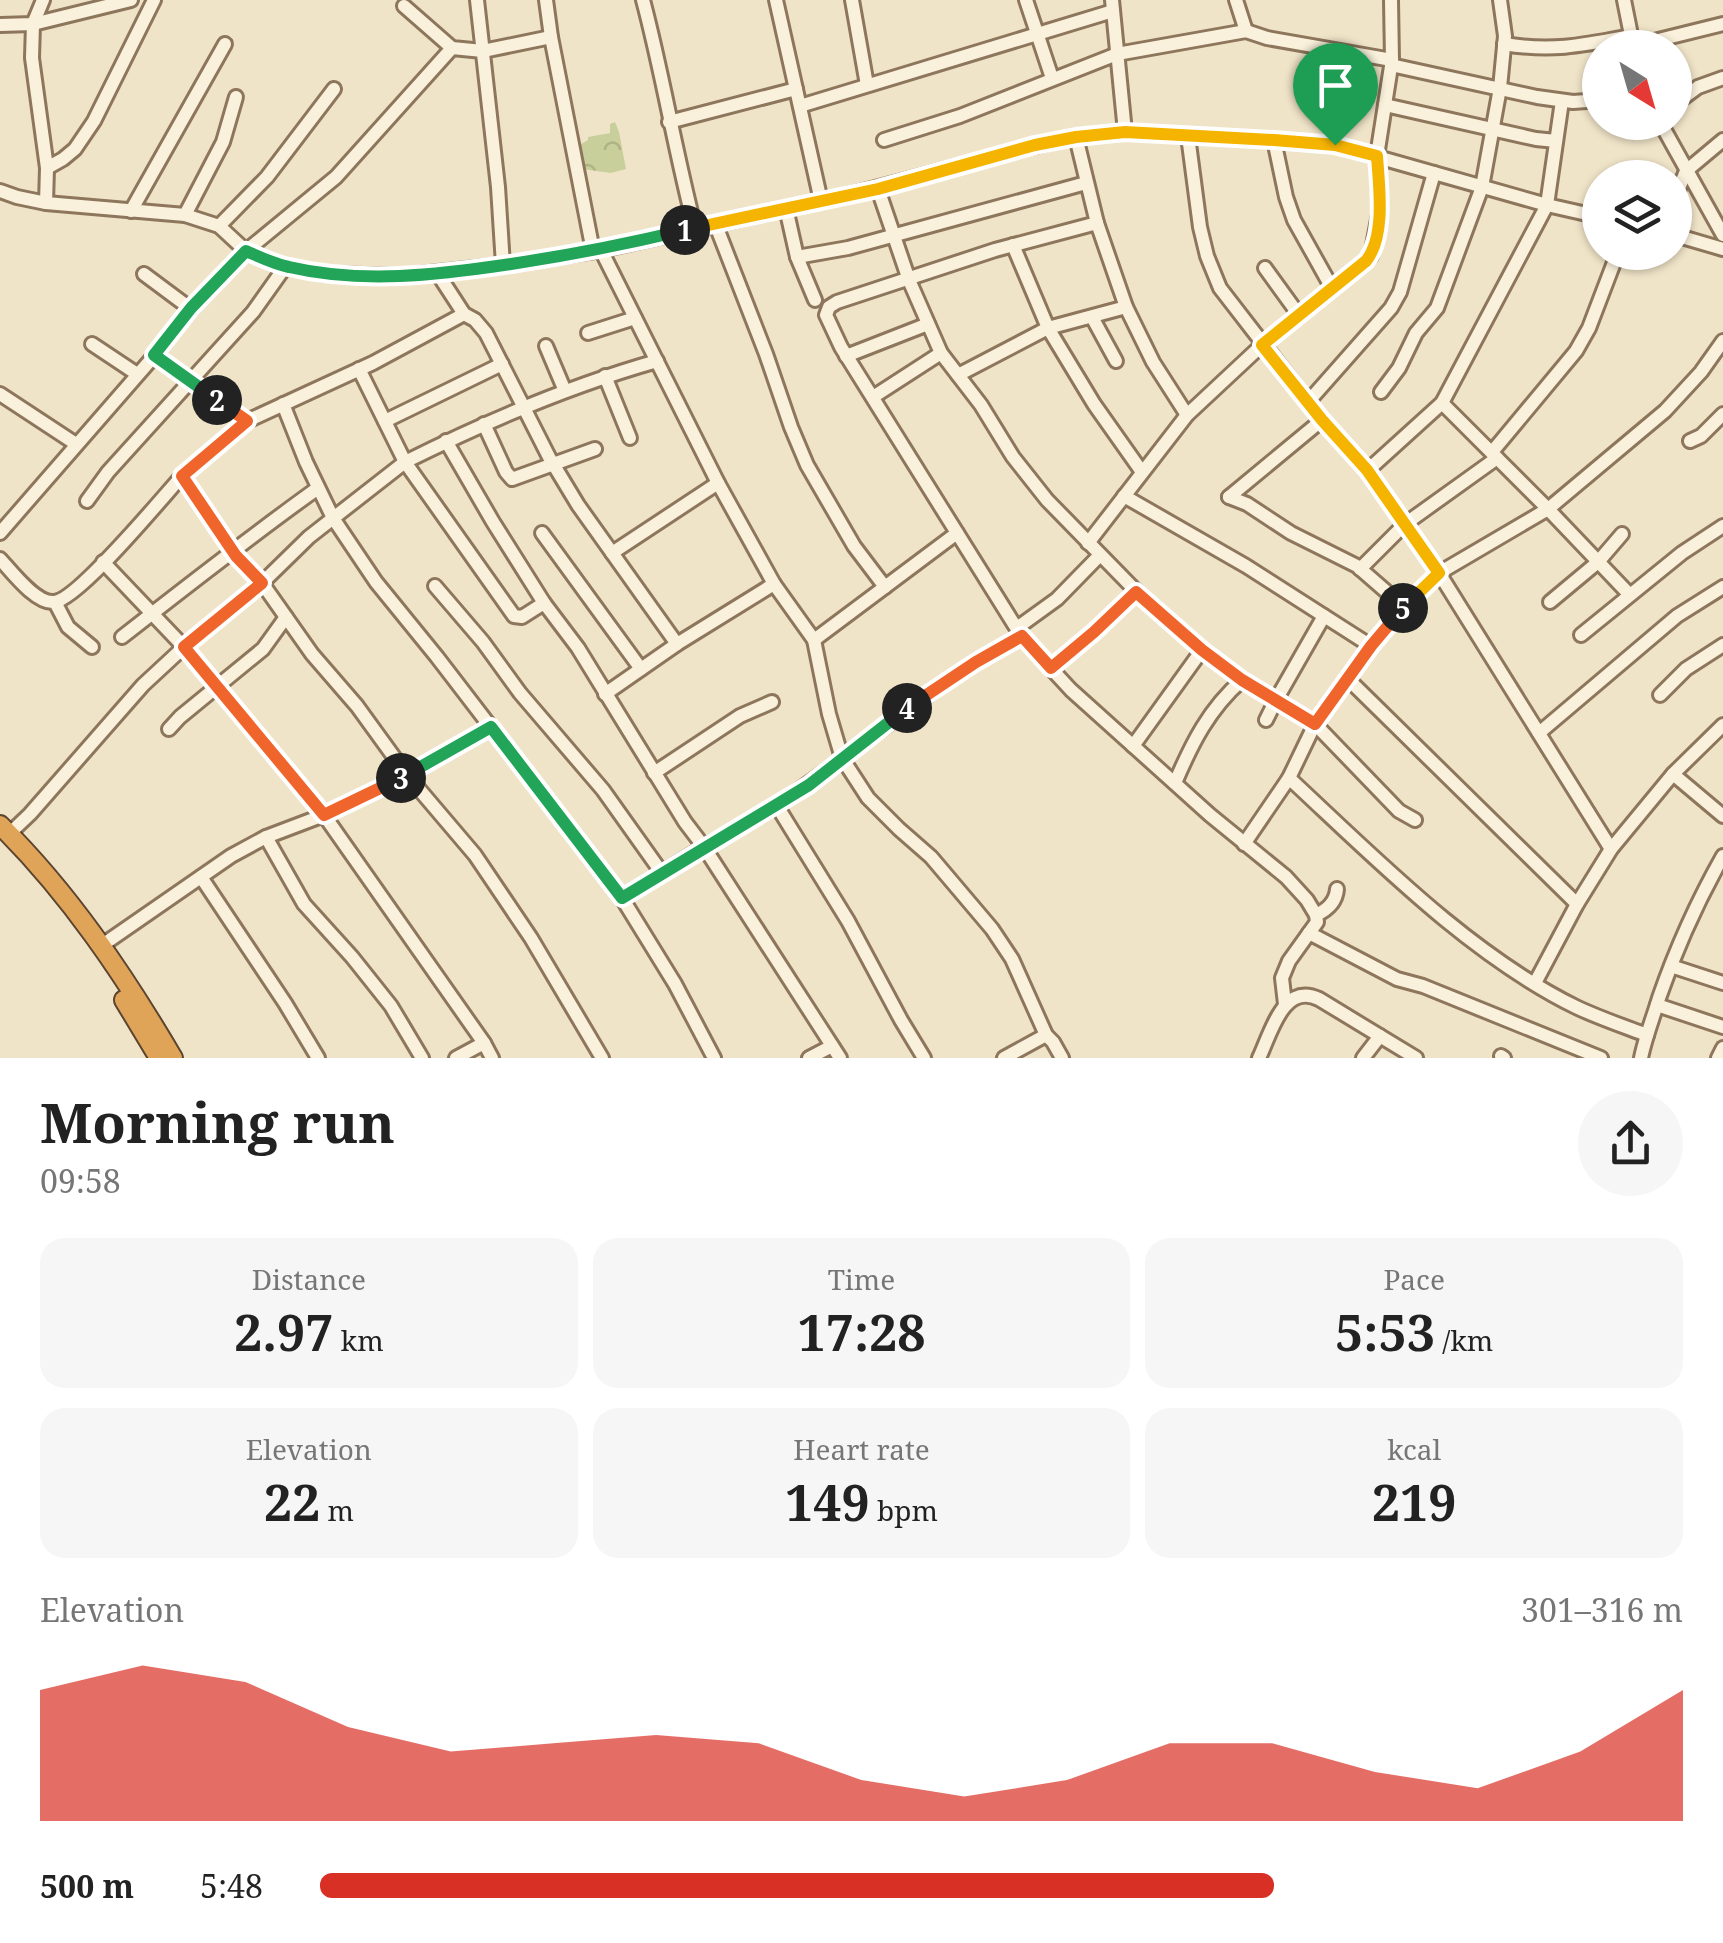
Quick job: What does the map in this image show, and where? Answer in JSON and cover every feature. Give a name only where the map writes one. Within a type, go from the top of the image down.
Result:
[{"type":"highway","points":[[3,834],[39,865],[101,946],[173,1058]]},
{"type":"highway","points":[[3,834],[24,867],[92,951],[158,1058]]},
{"type":"street","points":[[43,0],[33,24],[32,58],[47,168],[46,202]]},
{"type":"street","points":[[0,25],[33,24],[132,0]]},
{"type":"street","points":[[47,168],[75,148],[94,120],[154,0]]},
{"type":"street","points":[[477,0],[503,265]]},
{"type":"street","points":[[546,0],[597,250],[774,584],[814,640],[828,714],[842,758],[868,798],[931,857],[992,929],[1012,959],[1046,1034],[1062,1058]]},
{"type":"street","points":[[643,0],[695,228]]},
{"type":"street","points":[[776,0],[821,201]]},
{"type":"street","points":[[852,0],[868,85]]},
{"type":"street","points":[[1026,0],[1052,78]]},
{"type":"street","points":[[1236,0],[1246,31]]},
{"type":"street","points":[[1088,543],[1187,415],[1262,345],[1366,261],[1374,249],[1380,209],[1377,156],[1392,62],[1391,0]]},
{"type":"street","points":[[1381,392],[1399,368],[1416,334],[1437,308],[1482,187],[1500,88],[1504,18],[1500,0]]},
{"type":"street","points":[[1624,0],[1630,30]]},
{"type":"street","points":[[404,6],[452,48],[484,51],[551,38]]},
{"type":"street","points":[[800,106],[1036,34],[1112,6],[1125,132]]},
{"type":"street","points":[[1692,31],[1723,24]]},
{"type":"street","points":[[884,140],[960,116],[1117,54],[1246,31],[1537,98],[1582,100]]},
{"type":"street","points":[[130,211],[225,44]]},
{"type":"street","points":[[1504,44],[1533,49],[1582,48]]},
{"type":"street","points":[[0,534],[191,308],[246,251],[347,166],[452,48]]},
{"type":"street","points":[[1692,91],[1723,78]]},
{"type":"street","points":[[218,226],[267,177],[334,89]]},
{"type":"street","points":[[670,122],[796,89]]},
{"type":"street","points":[[185,216],[223,142],[236,96]]},
{"type":"street","points":[[1367,470],[1442,403],[1547,205],[1562,101]]},
{"type":"street","points":[[1385,105],[1536,139],[1556,140]]},
{"type":"street","points":[[0,191],[46,202],[185,216],[218,226],[246,251],[286,267],[327,274],[402,276],[597,250],[878,189],[1035,145],[1125,132],[1335,145],[1582,213]]},
{"type":"street","points":[[1188,136],[1194,200],[1207,256],[1220,288],[1322,420],[1367,470],[1439,573],[1612,849]]},
{"type":"street","points":[[1076,137],[1097,223],[1126,308],[1153,362],[1187,415]]},
{"type":"street","points":[[1274,140],[1294,220],[1332,288]]},
{"type":"street","points":[[1692,166],[1723,140]]},
{"type":"street","points":[[1308,402],[1391,308],[1400,292],[1434,173]]},
{"type":"street","points":[[1692,181],[1723,235]]},
{"type":"street","points":[[798,257],[848,248],[1086,183]]},
{"type":"street","points":[[878,189],[909,280],[941,353],[1047,500],[1136,592],[1202,650],[1242,680],[1315,724],[1398,811],[1415,820]]},
{"type":"street","points":[[786,208],[814,300]]},
{"type":"street","points":[[715,223],[808,466],[854,546],[886,586]]},
{"type":"street","points":[[1097,223],[837,302],[829,307],[826,316],[846,356],[1020,632],[1071,690],[1307,900],[1317,922],[1289,961],[1282,978],[1285,1004]]},
{"type":"street","points":[[1692,240],[1723,249]]},
{"type":"street","points":[[1012,246],[1048,328],[1094,404],[1142,472]]},
{"type":"street","points":[[87,501],[108,472],[252,312],[286,267]]},
{"type":"street","points":[[1265,268],[1299,315]]},
{"type":"street","points":[[1360,568],[1404,524],[1494,455],[1576,351],[1611,270]]},
{"type":"street","points":[[144,274],[191,308]]},
{"type":"street","points":[[438,274],[464,314],[486,333],[578,505],[678,644]]},
{"type":"street","points":[[958,375],[1048,328],[1126,308]]},
{"type":"street","points":[[0,559],[41,600],[55,602],[67,597],[182,476],[247,421],[359,370],[464,314]]},
{"type":"street","points":[[1092,316],[1116,361]]},
{"type":"street","points":[[588,334],[636,318]]},
{"type":"street","points":[[846,356],[928,324]]},
{"type":"street","points":[[1244,844],[1289,778],[1315,724],[1404,607],[1439,573],[1548,509],[1664,411],[1701,372],[1723,341]]},
{"type":"street","points":[[92,344],[137,374]]},
{"type":"street","points":[[546,346],[565,391]]},
{"type":"street","points":[[873,397],[941,353]]},
{"type":"street","points":[[154,355],[247,421]]},
{"type":"street","points":[[3,834],[30,814],[143,685],[184,647],[262,583],[309,537],[405,462],[565,391],[657,361]]},
{"type":"street","points":[[385,421],[502,364]]},
{"type":"street","points":[[359,370],[405,462],[514,616],[522,617],[544,603]]},
{"type":"street","points":[[605,376],[630,438]]},
{"type":"street","points":[[0,394],[76,444]]},
{"type":"street","points":[[1442,403],[1630,594]]},
{"type":"street","points":[[282,404],[333,518],[376,582],[622,898],[675,984],[714,1058]]},
{"type":"street","points":[[1690,441],[1723,414]]},
{"type":"street","points":[[1322,420],[1229,498],[1247,504],[1291,533],[1360,568],[1404,607]]},
{"type":"street","points":[[484,424],[512,479],[595,449]]},
{"type":"street","points":[[446,441],[544,603],[578,648],[685,822],[836,1052],[809,1058]]},
{"type":"street","points":[[182,476],[231,550],[262,583],[312,654],[475,856],[531,938],[602,1058]]},
{"type":"street","points":[[612,553],[718,483]]},
{"type":"street","points":[[122,637],[231,550],[318,488]]},
{"type":"street","points":[[1124,496],[1246,566],[1371,646]]},
{"type":"street","points":[[1581,635],[1682,553],[1723,526]]},
{"type":"street","points":[[814,640],[957,533]]},
{"type":"street","points":[[542,534],[641,669]]},
{"type":"street","points":[[1550,602],[1598,562],[1622,534]]},
{"type":"street","points":[[622,898],[809,785],[1020,632],[1100,555]]},
{"type":"street","points":[[103,562],[184,647],[324,815],[492,1058]]},
{"type":"street","points":[[606,694],[774,584]]},
{"type":"street","points":[[436,586],[602,790],[662,873]]},
{"type":"street","points":[[1539,732],[1677,616],[1723,588]]},
{"type":"street","points":[[1051,668],[1136,592]]},
{"type":"street","points":[[55,602],[68,627],[92,647]]},
{"type":"street","points":[[1266,720],[1324,616]]},
{"type":"street","points":[[169,729],[263,650],[286,617]]},
{"type":"street","points":[[1660,694],[1723,645]]},
{"type":"street","points":[[1133,746],[1202,650]]},
{"type":"street","points":[[1348,679],[1577,904]]},
{"type":"street","points":[[1174,783],[1208,716],[1242,680]]},
{"type":"street","points":[[654,773],[740,716],[772,702]]},
{"type":"street","points":[[1534,983],[1612,849],[1673,774],[1723,725]]},
{"type":"street","points":[[101,946],[230,856],[407,775],[491,727]]},
{"type":"street","points":[[1673,774],[1723,816]]},
{"type":"street","points":[[1289,778],[1454,926],[1534,983],[1587,1012],[1647,1035]]},
{"type":"street","points":[[776,806],[848,921],[924,1058]]},
{"type":"street","points":[[266,837],[304,904],[391,1006],[422,1058]]},
{"type":"street","points":[[1641,1058],[1671,966],[1702,893],[1723,856]]},
{"type":"street","points":[[200,877],[318,1058]]},
{"type":"street","points":[[1316,915],[1326,910],[1337,889]]},
{"type":"street","points":[[1309,933],[1397,979],[1601,1058]]},
{"type":"street","points":[[1671,966],[1723,983]]},
{"type":"street","points":[[1258,1058],[1285,1004],[1293,997],[1312,995],[1416,1058]]},
{"type":"street","points":[[1657,1005],[1723,1028]]},
{"type":"street","points":[[1004,1058],[1046,1034]]},
{"type":"street","points":[[1363,1058],[1380,1036]]},
{"type":"street","points":[[456,1058],[484,1043]]},
{"type":"street","points":[[1718,1058],[1723,1048]]},
{"type":"green space","points":[[615,122],[626,169],[611,173],[582,169],[576,147],[588,137],[610,133],[610,124]]},
{"type":"route","points":[[1125,132],[1335,145],[1377,156],[1380,209],[1374,249],[1366,261],[1262,345],[1367,470],[1439,573],[1371,646],[1315,724],[1242,680],[1136,592],[1051,668],[1022,636],[1010,642],[904,710],[809,785],[622,898],[491,727],[407,775],[324,815],[184,647],[262,583],[236,556],[182,476],[247,421],[154,355],[191,308],[246,251],[286,267],[327,274],[438,274],[602,250],[878,189],[1076,137],[1125,132]]}]
